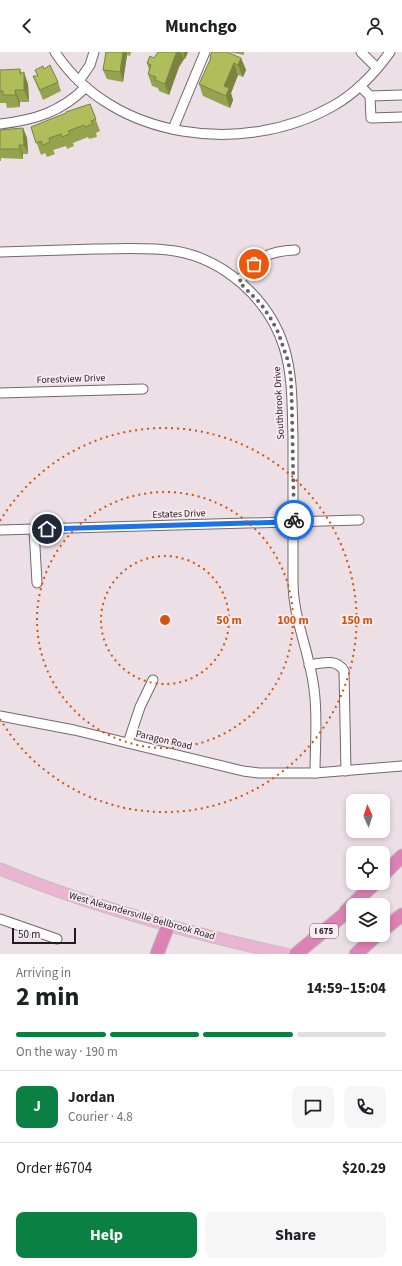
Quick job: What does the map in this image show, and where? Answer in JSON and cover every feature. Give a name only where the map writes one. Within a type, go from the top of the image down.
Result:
[{"type":"highway","points":[[390,868],[402,856]]},
{"type":"highway","points":[[390,877],[402,867]]},
{"type":"highway","points":[[341,916],[368,890]]},
{"type":"highway","points":[[365,898],[374,890]]},
{"type":"highway","name":"I 675","points":[[296,954],[346,912]]},
{"type":"highway","points":[[390,924],[402,915]]},
{"type":"highway","points":[[157,954],[168,926]]},
{"type":"highway","points":[[356,954],[369,942]]},
{"type":"main road","name":"West Alexandersville Bellbrook Road","points":[[0,869],[100,906],[168,926],[286,954]]},
{"type":"street","points":[[55,52],[82,84],[103,100],[141,121],[156,126],[195,133],[235,134],[276,128],[314,115],[333,106],[360,86],[390,52]]},
{"type":"street","points":[[0,124],[28,120],[56,110],[76,96],[90,65],[94,52]]},
{"type":"street","points":[[173,129],[204,52]]},
{"type":"street","points":[[361,52],[377,68]]},
{"type":"street","points":[[360,86],[370,96],[371,118],[402,117]]},
{"type":"street","points":[[370,96],[402,95]]},
{"type":"street","name":"Southbrook Drive","points":[[0,252],[150,248],[180,252],[199,258],[232,275],[261,304],[271,319],[278,332],[288,361],[291,377],[294,521],[293,594],[296,616],[314,689],[316,706],[315,773]]},
{"type":"street","points":[[239,282],[254,264],[262,258],[280,250],[294,250]]},
{"type":"street","name":"Forestview Drive","points":[[0,393],[143,389]]},
{"type":"street","name":"Estates Drive","points":[[0,530],[359,520]]},
{"type":"street","points":[[34,529],[37,583]]},
{"type":"street","points":[[309,665],[330,662],[336,663],[342,666],[344,671],[346,771]]},
{"type":"street","points":[[128,743],[140,707],[153,680]]},
{"type":"street","name":"Paragon Road","points":[[0,716],[74,730],[243,771],[258,773],[315,773],[402,766]]},
{"type":"street","points":[[0,919],[57,939]]},
{"type":"building","points":[[106,52],[123,52],[120,72],[103,70]]},
{"type":"building","points":[[158,52],[177,52],[165,84],[155,80],[156,77],[148,74],[151,65],[147,63],[150,56],[154,58]]},
{"type":"building","points":[[212,52],[227,52],[241,58],[238,65],[234,63],[224,86],[229,88],[226,96],[199,84],[211,58]]},
{"type":"building","points":[[50,65],[58,82],[40,90],[33,76],[38,76],[35,70],[43,66],[44,69]]},
{"type":"building","points":[[20,69],[20,74],[24,72],[24,90],[15,90],[16,95],[3,95],[3,91],[0,91],[0,70]]},
{"type":"building","points":[[90,104],[96,119],[91,121],[93,124],[85,127],[84,125],[68,131],[70,134],[62,137],[61,134],[49,138],[50,142],[43,145],[41,141],[36,143],[31,127],[66,112]]},
{"type":"building","points":[[23,128],[24,145],[19,145],[20,149],[0,149],[0,130]]},
{"type":"way so far","points":[[254,264],[239,282],[261,304],[271,319],[284,346],[291,377],[294,520]]},
{"type":"route","points":[[47,529],[285,522],[294,520]]}]
